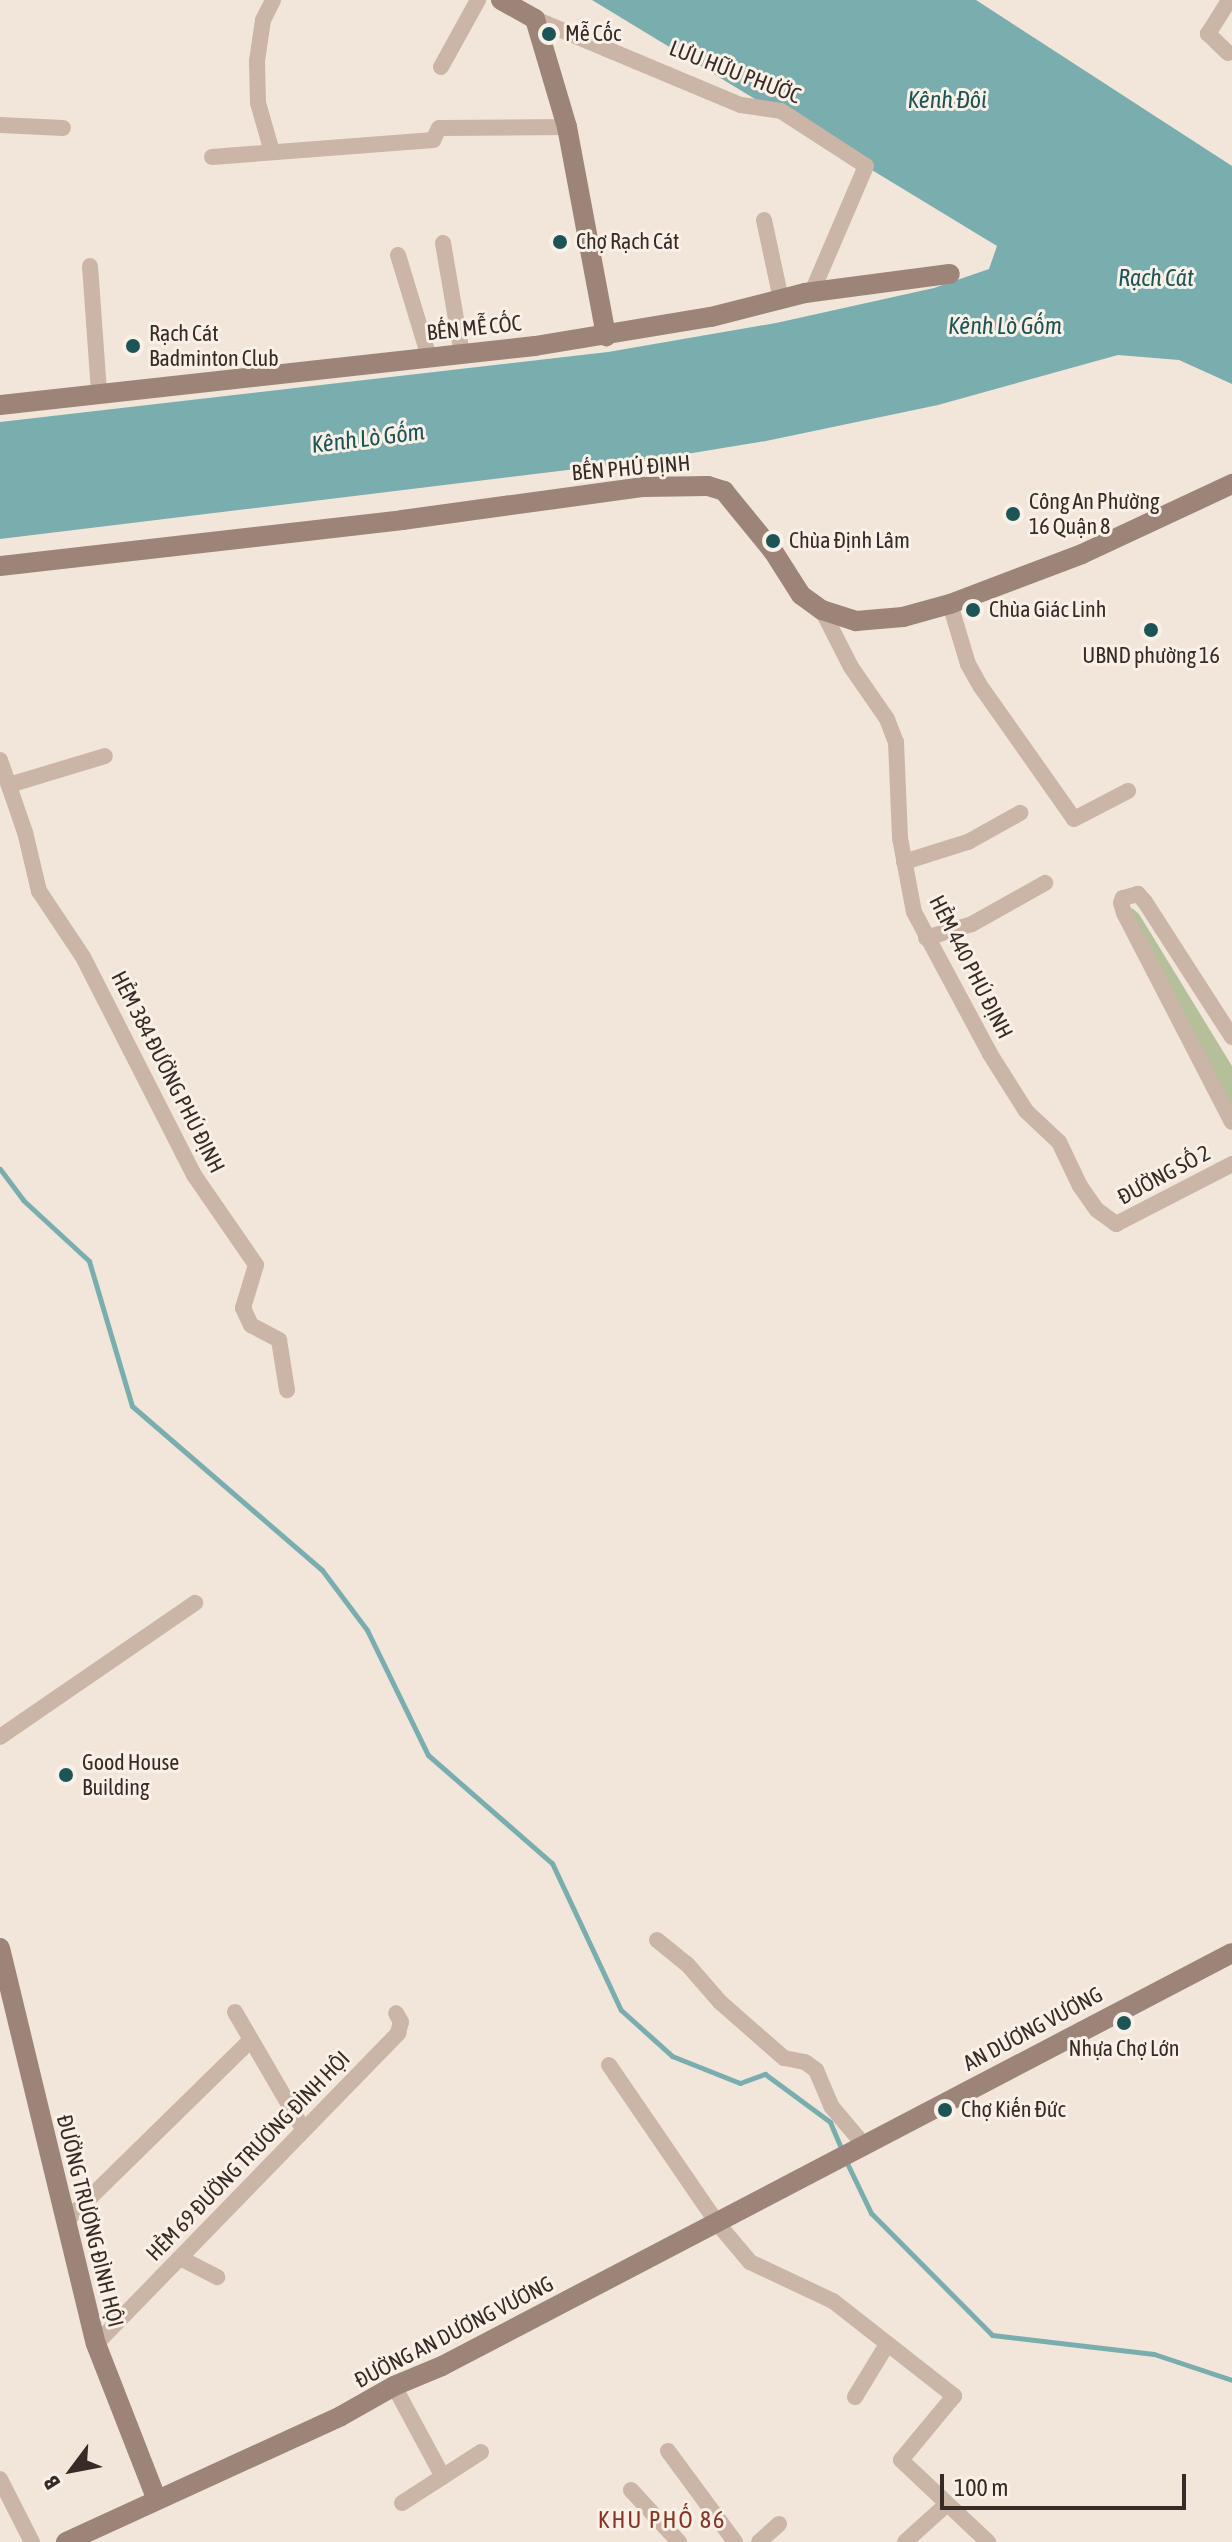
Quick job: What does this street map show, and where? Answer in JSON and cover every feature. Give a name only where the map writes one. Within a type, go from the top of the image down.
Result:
[{"type":"street","points":[[272,152],[258,103],[257,61],[263,20],[273,0]]},
{"type":"street","points":[[441,67],[478,0]]},
{"type":"street","name":"LƯU HỮU PHƯỚC","points":[[501,0],[535,19],[741,105],[781,111],[866,166],[812,292]]},
{"type":"street","points":[[1228,53],[1208,34],[1229,0]]},
{"type":"street","points":[[535,19],[567,127],[606,336]]},
{"type":"street","points":[[0,125],[63,128]]},
{"type":"street","points":[[212,157],[433,140],[439,128],[567,127]]},
{"type":"street","points":[[764,220],[781,299]]},
{"type":"street","points":[[443,243],[462,354]]},
{"type":"street","points":[[398,255],[429,357]]},
{"type":"street","points":[[90,266],[99,392]]},
{"type":"street","name":"BẾN MỄ CỐC","points":[[0,405],[606,336],[711,317],[812,292],[950,274]]},
{"type":"street","name":"BẾN PHÚ ĐỊNH","points":[[0,566],[402,520],[644,487],[708,486],[724,491],[773,551],[801,595],[822,610],[856,621],[903,617],[950,604],[1082,554],[1232,484]]},
{"type":"street","points":[[950,604],[968,664],[981,687],[1074,819],[1128,791]]},
{"type":"street","name":"HẺM 440 PHÚ ĐỊNH","points":[[822,610],[851,667],[887,719],[896,742],[904,862],[914,912],[926,938],[1026,1111],[1059,1142],[1080,1186],[1097,1210],[1116,1224]]},
{"type":"street","points":[[9,785],[105,756]]},
{"type":"street","name":"HẺM 384 ĐƯỜNG PHÚ ĐỊNH","points":[[0,760],[39,891],[83,957],[194,1175],[256,1265],[243,1308],[251,1325],[279,1340],[287,1390]]},
{"type":"street","points":[[904,862],[968,842],[1020,813]]},
{"type":"street","points":[[926,938],[972,924],[1045,883]]},
{"type":"street","points":[[1232,1037],[1145,902],[1138,894],[1123,898],[1124,913],[1232,1122]]},
{"type":"street","name":"ĐƯỜNG SỐ 2","points":[[1116,1224],[1232,1164]]},
{"type":"street","points":[[0,1737],[195,1603]]},
{"type":"street","points":[[657,1940],[687,1964],[720,2002],[784,2058],[805,2062],[816,2070],[831,2106],[860,2147]]},
{"type":"street","name":"ĐƯỜNG TRƯƠNG ĐÌNH HỘI","points":[[0,1948],[96,2344],[156,2498]]},
{"type":"street","name":"AN DƯƠNG VƯƠNG","points":[[860,2147],[1232,1953]]},
{"type":"street","points":[[235,2012],[303,2129]]},
{"type":"street","name":"HẺM 69 ĐƯỜNG TRƯƠNG ĐÌNH HỘI","points":[[96,2344],[398,2033],[401,2022],[396,2013]]},
{"type":"street","points":[[65,2222],[251,2040]]},
{"type":"street","points":[[609,2065],[718,2224],[750,2262],[833,2301],[886,2346],[954,2396],[901,2460],[988,2542]]},
{"type":"street","name":"ĐƯỜNG AN DƯƠNG VƯƠNG","points":[[66,2542],[156,2498],[341,2416],[394,2386],[442,2366],[860,2147]]},
{"type":"street","points":[[180,2258],[217,2277]]},
{"type":"street","points":[[855,2397],[886,2346]]},
{"type":"street","points":[[394,2386],[443,2477]]},
{"type":"street","points":[[668,2451],[735,2542]]},
{"type":"street","points":[[402,2503],[481,2452]]},
{"type":"street","points":[[0,2479],[32,2542]]},
{"type":"street","points":[[631,2490],[679,2542]]},
{"type":"street","points":[[905,2542],[947,2504]]},
{"type":"street","points":[[759,2542],[779,2524]]},
{"type":"green space","points":[[1132,908],[1139,914],[1232,1066],[1232,1109],[1129,912]]},
{"type":"water","points":[[592,0],[976,0],[1232,166],[1232,384],[1179,360],[1118,355],[938,405],[766,441],[650,460],[0,539],[0,422],[608,352],[776,323],[934,288],[989,269],[997,246]]},
{"type":"waterway","points":[[0,1169],[23,1200],[89,1261],[132,1406],[322,1570],[367,1630],[428,1755],[552,1863],[621,2010],[672,2056],[740,2083],[765,2074],[830,2122],[843,2152]]},
{"type":"waterway","points":[[846,2161],[871,2213],[992,2335],[1154,2354],[1232,2380]]},
{"type":"place","name":"Mễ Cốc","points":[[549,34]]},
{"type":"place","name":"Chợ Rạch Cát","points":[[560,242]]},
{"type":"place","name":"Rạch Cát Badminton Club","points":[[133,346]]},
{"type":"place","name":"Công An Phường 16 Quận 8","points":[[1013,514]]},
{"type":"place","name":"Chùa Định Lâm","points":[[773,541]]},
{"type":"place","name":"Chùa Giác Linh","points":[[973,610]]},
{"type":"place","name":"UBND phường 16","points":[[1151,630]]},
{"type":"place","name":"Good House Building","points":[[66,1775]]},
{"type":"place","name":"Nhựa Chợ Lớn","points":[[1124,2023]]},
{"type":"place","name":"Chợ Kiến Đức","points":[[945,2110]]},
{"type":"district","name":"KHU PHỐ 86","points":[[662,2520]]},
{"type":"water label","name":"Kênh Đôi","points":[[947,100]]},
{"type":"water label","name":"Rạch Cát","points":[[1156,278]]},
{"type":"water label","name":"Kênh Lò Gốm","points":[[1005,326]]},
{"type":"water label","name":"Kênh Lò Gốm","points":[[368,438]]}]
